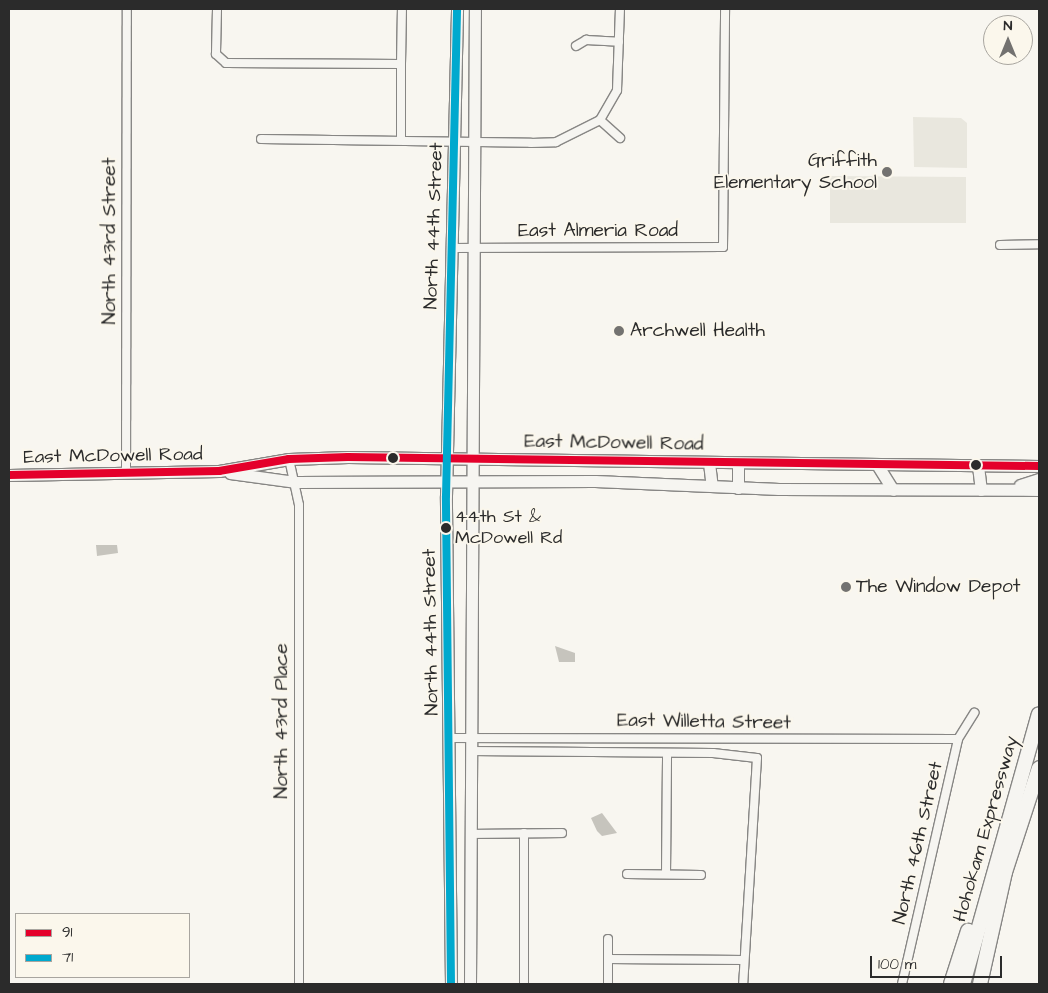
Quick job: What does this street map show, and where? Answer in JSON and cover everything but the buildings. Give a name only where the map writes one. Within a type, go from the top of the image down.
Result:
[{"type":"highway","name":"Hohokam Expressway","points":[[963,984],[1027,750],[1039,714]]},
{"type":"highway","points":[[951,984],[1004,807],[1027,750]]},
{"type":"highway","name":"Hohokam Expressway","points":[[980,984],[1005,872],[1039,768]]},
{"type":"highway","points":[[990,984],[1025,811]]},
{"type":"main road","name":"North 44th Street","points":[[451,984],[446,457],[455,142],[456,9]]},
{"type":"main road","name":"North 44th Street","points":[[470,984],[470,458],[474,247],[474,9]]},
{"type":"main road","name":"East McDowell Road","points":[[9,475],[218,471],[289,459],[446,457],[738,464],[1039,466]]},
{"type":"main road","points":[[709,463],[712,486]]},
{"type":"main road","points":[[738,464],[738,488]]},
{"type":"main road","points":[[878,466],[894,490]]},
{"type":"main road","points":[[978,466],[982,490]]},
{"type":"main road","name":"East McDowell Road","points":[[218,471],[296,482],[470,481],[738,488],[1039,490]]},
{"type":"main road","points":[[999,490],[1039,479]]},
{"type":"street","name":"North 43rd Street","points":[[126,473],[128,9]]},
{"type":"street","points":[[217,9],[216,54],[226,63],[401,64]]},
{"type":"street","points":[[401,140],[402,9]]},
{"type":"street","points":[[261,139],[401,140],[474,143],[556,142],[600,120],[617,90],[620,9]]},
{"type":"street","name":"East Almeria Road","points":[[452,248],[723,246],[726,9]]},
{"type":"street","points":[[576,46],[586,40],[619,42]]},
{"type":"street","points":[[600,120],[620,138]]},
{"type":"street","points":[[1000,244],[1039,244]]},
{"type":"street","name":"North 43rd Place","points":[[289,459],[296,482],[298,984]]},
{"type":"street","name":"North 46th Street","points":[[902,984],[958,739],[974,713]]},
{"type":"street","name":"East Willetta Street","points":[[450,738],[958,739]]},
{"type":"street","points":[[471,751],[750,754],[756,758],[743,984]]},
{"type":"street","points":[[666,753],[666,874]]},
{"type":"street","points":[[471,834],[562,833]]},
{"type":"street","points":[[524,834],[524,984]]},
{"type":"street","points":[[627,874],[701,875]]},
{"type":"street","points":[[608,939],[608,984]]},
{"type":"street","points":[[608,959],[744,960]]},
{"type":"shaded area","points":[[913,117],[961,118],[967,123],[967,168],[914,167]]},
{"type":"shaded area","points":[[830,176],[966,177],[966,223],[830,223]]},
{"type":"shaded area","points":[[96,545],[117,545],[118,553],[97,556]]},
{"type":"shaded area","points":[[555,646],[575,653],[575,662],[559,662]]},
{"type":"shaded area","points":[[602,813],[617,833],[602,836],[597,831],[591,818]]},
{"type":"transit line","name":"71","points":[[451,984],[446,496],[457,9]]},
{"type":"transit line","name":"91","points":[[9,475],[219,471],[289,459],[348,457],[1039,466]]},
{"type":"place","name":"Griffith Elementary School","points":[[887,172]]},
{"type":"place","name":"Archwell Health","points":[[619,331]]},
{"type":"place","name":"44th St & McDowell Rd","points":[[446,528]]},
{"type":"place","name":"The Window Depot","points":[[846,587]]}]
